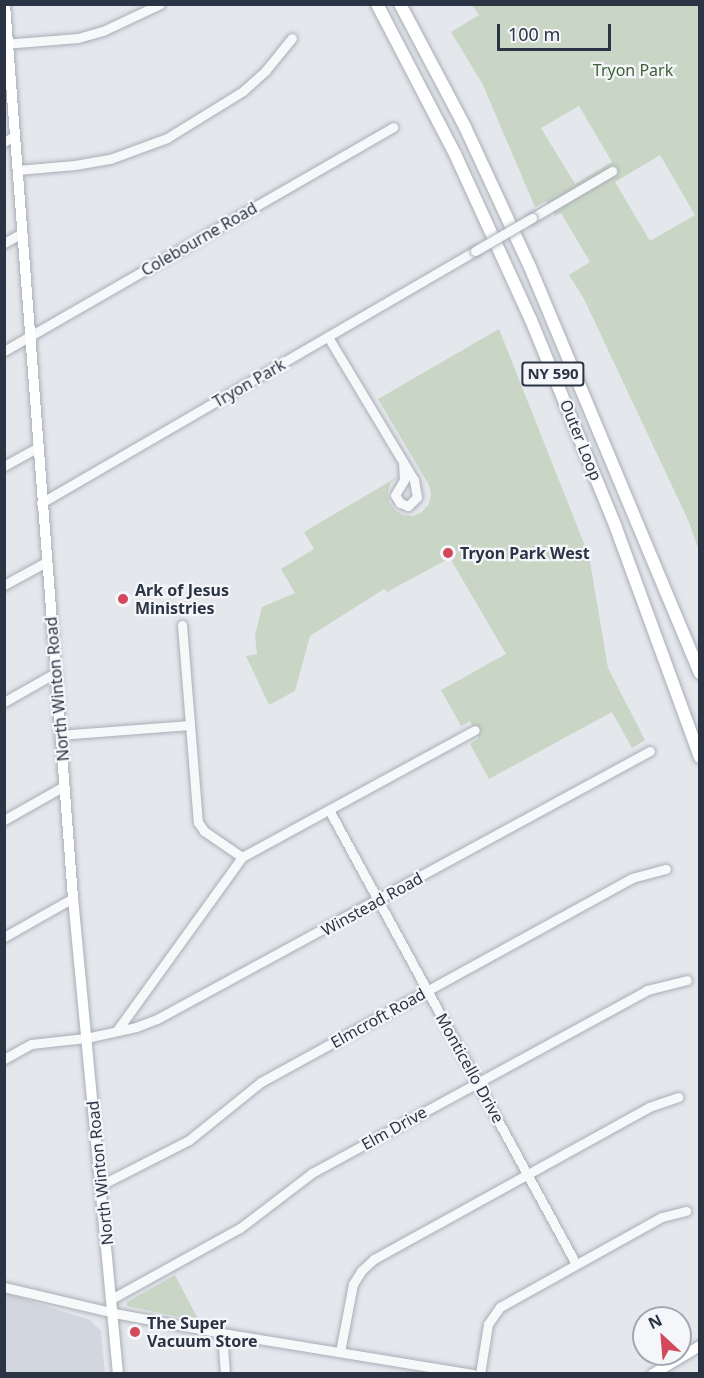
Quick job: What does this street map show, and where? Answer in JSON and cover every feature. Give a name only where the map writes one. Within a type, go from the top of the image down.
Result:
[{"type":"highway","name":"Outer Loop","points":[[377,4],[455,154],[528,313],[615,525],[699,757]]},
{"type":"highway","name":"Outer Loop","points":[[400,4],[465,127],[533,273],[699,673]]},
{"type":"main road","name":"North Winton Road","points":[[5,4],[9,139],[17,170],[73,898],[113,1298],[118,1374]]},
{"type":"main road","points":[[653,1374],[699,1346]]},
{"type":"street","points":[[6,43],[78,38],[125,23],[160,4]]},
{"type":"street","points":[[17,170],[75,165],[110,159],[167,138],[243,91],[266,70],[292,39]]},
{"type":"street","name":"Colebourne Road","points":[[4,351],[393,127]]},
{"type":"street","name":"Tryon Park","points":[[41,503],[612,171]]},
{"type":"street","points":[[4,243],[22,233]]},
{"type":"street","points":[[328,337],[403,462]]},
{"type":"street","points":[[4,466],[37,448]]},
{"type":"street","points":[[4,585],[46,562]]},
{"type":"street","points":[[182,625],[199,826],[242,857]]},
{"type":"street","points":[[4,702],[55,673]]},
{"type":"street","points":[[60,735],[189,725]]},
{"type":"street","points":[[118,1029],[242,857],[475,730]]},
{"type":"street","name":"Winstead Road","points":[[4,1059],[31,1044],[86,1038],[118,1029],[136,1027],[178,1009],[650,751]]},
{"type":"street","points":[[4,820],[64,786]]},
{"type":"street","name":"Monticello Drive","points":[[329,810],[529,1173],[576,1264]]},
{"type":"street","name":"Elmcroft Road","points":[[101,1185],[194,1137],[261,1082],[633,878],[666,869]]},
{"type":"street","points":[[4,938],[73,898]]},
{"type":"street","name":"Elm Drive","points":[[113,1298],[240,1228],[312,1173],[647,990],[687,980]]},
{"type":"street","points":[[340,1352],[353,1284],[367,1265],[649,1107],[678,1097]]},
{"type":"street","points":[[480,1374],[486,1331],[495,1311],[662,1217],[686,1211]]},
{"type":"street","points":[[4,1287],[114,1313],[222,1334],[473,1374]]},
{"type":"street","points":[[222,1334],[225,1374]]},
{"type":"shaded area","points":[[5,1293],[90,1320],[101,1331],[105,1373],[5,1373]]},
{"type":"green space","name":"Tryon Park","points":[[472,5],[699,5],[699,551],[689,522],[584,299],[569,275],[590,262],[561,213],[555,216],[546,201],[535,207],[482,83],[451,32],[479,15]],"holes":[[[579,106],[612,162],[575,184],[541,128]],[[660,155],[695,215],[650,241],[615,182]]]},
{"type":"green space","name":"Tryon Park West","points":[[499,329],[589,556],[608,668],[645,740],[632,748],[612,712],[489,779],[470,744],[479,738],[470,721],[461,726],[441,690],[506,654],[450,558],[387,592],[384,589],[310,636],[295,691],[269,705],[246,656],[257,654],[255,635],[262,607],[295,593],[281,569],[314,549],[304,532],[399,476],[391,482],[388,492],[389,502],[395,510],[403,515],[413,516],[422,512],[429,504],[431,495],[429,485],[378,399]]},
{"type":"green space","points":[[175,1275],[199,1321],[127,1306],[127,1302]]},
{"type":"place","name":"Tryon Park West","points":[[448,553]]},
{"type":"place","name":"Ark of Jesus Ministries","points":[[123,599]]},
{"type":"place","name":"The Super Vacuum Store","points":[[135,1332]]}]
